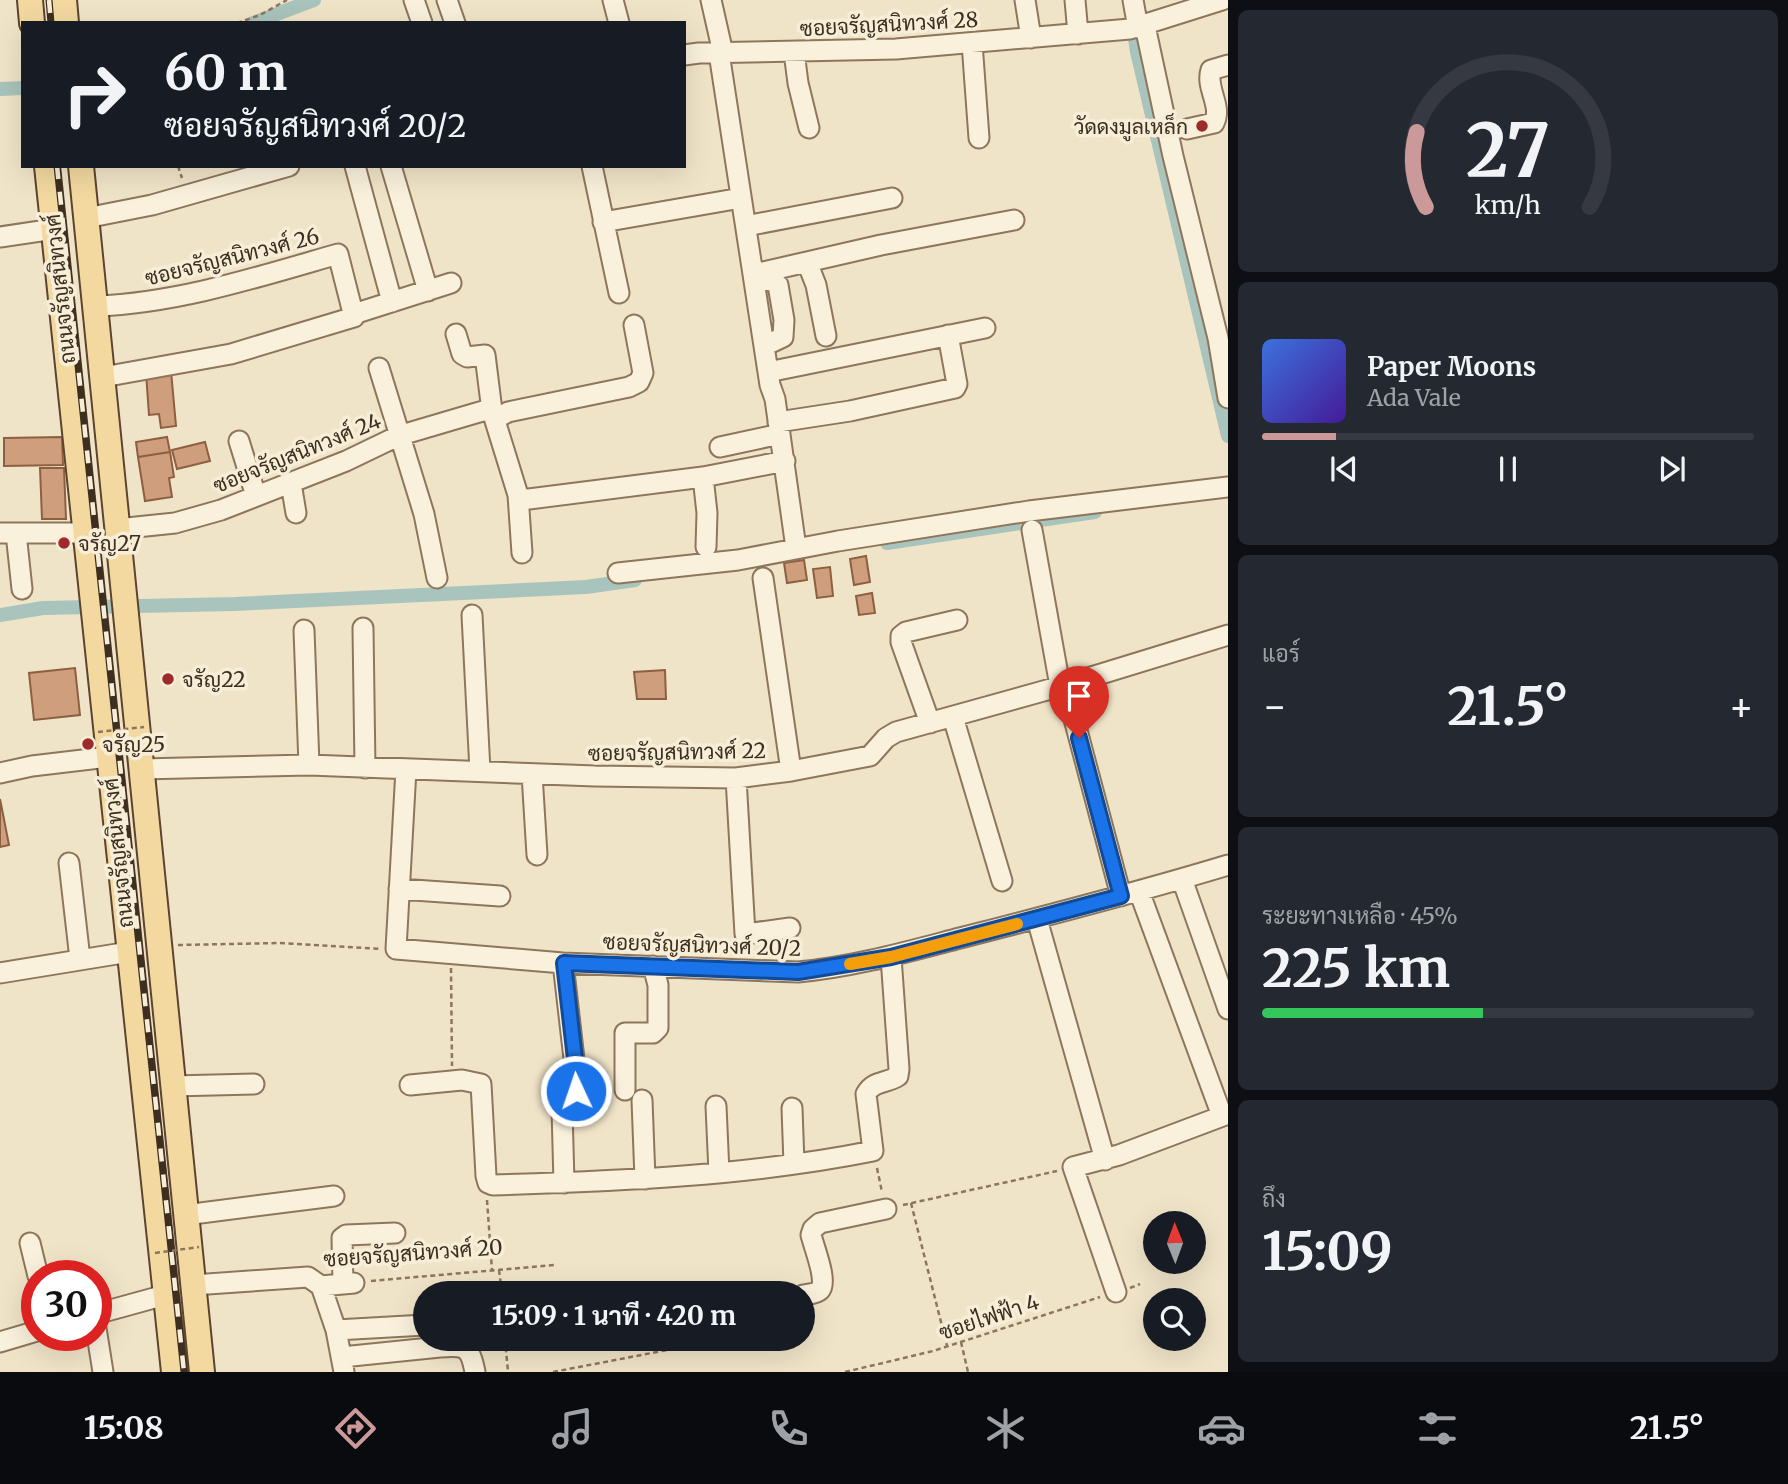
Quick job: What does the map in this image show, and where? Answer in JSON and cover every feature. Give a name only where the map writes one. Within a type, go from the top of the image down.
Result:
[{"type":"main road","points":[[30,0],[32,21]]},
{"type":"main road","points":[[64,0],[66,21]]},
{"type":"main road","name":"ถนนจรัญสนิทวงศ์","points":[[47,168],[174,1372]]},
{"type":"main road","name":"ถนนจรัญสนิทวงศ์","points":[[81,168],[202,1372]]},
{"type":"main road","points":[[165,1297],[193,1290]]},
{"type":"street","points":[[414,0],[421,21]]},
{"type":"street","points":[[447,0],[454,21]]},
{"type":"street","points":[[612,0],[617,21]]},
{"type":"street","points":[[711,0],[754,276]]},
{"type":"street","points":[[1025,0],[1031,38]]},
{"type":"street","points":[[1075,0],[1078,34]]},
{"type":"street","points":[[1133,0],[1218,338],[1228,398]]},
{"type":"street","name":"ซอยจรัญสนิทวงศ์ 28","points":[[686,55],[896,49],[1138,28],[1222,0]]},
{"type":"street","points":[[972,43],[978,138]]},
{"type":"street","points":[[794,52],[809,128]]},
{"type":"street","points":[[1187,129],[1214,123],[1217,111],[1209,82],[1211,70],[1228,65]]},
{"type":"street","points":[[86,218],[152,205],[282,168]]},
{"type":"street","points":[[356,168],[392,302]]},
{"type":"street","points":[[392,168],[428,290]]},
{"type":"street","points":[[592,168],[619,293]]},
{"type":"street","points":[[603,222],[741,198]]},
{"type":"street","points":[[746,226],[891,198]]},
{"type":"street","points":[[754,276],[881,244],[1014,220]]},
{"type":"street","points":[[0,237],[54,229]]},
{"type":"street","name":"ซอยจรัญสนิทวงศ์ 26","points":[[96,306],[142,304],[175,298],[338,254],[354,317],[231,354],[103,377]]},
{"type":"street","points":[[807,262],[816,285],[826,336]]},
{"type":"street","points":[[754,276],[778,285],[784,320],[783,337],[764,346],[785,461],[796,548]]},
{"type":"street","points":[[360,312],[451,283]]},
{"type":"street","name":"ซอยจรัญสนิทวงศ์ 24","points":[[117,529],[175,523],[221,510],[402,435],[476,413],[487,410],[494,415],[629,387],[639,382],[643,373],[634,325]]},
{"type":"street","points":[[768,372],[985,328]]},
{"type":"street","points":[[456,334],[462,354],[467,357],[485,355],[494,415],[518,495],[522,553]]},
{"type":"street","points":[[720,447],[779,428],[955,388],[957,384],[948,335]]},
{"type":"street","points":[[379,368],[402,435],[424,514],[437,578]]},
{"type":"street","points":[[239,441],[256,496]]},
{"type":"street","points":[[518,495],[529,499],[703,477],[785,461]]},
{"type":"street","points":[[703,477],[707,513],[706,547]]},
{"type":"street","points":[[290,483],[296,513]]},
{"type":"street","points":[[618,573],[699,565],[1029,510],[1228,487]]},
{"type":"street","points":[[1032,530],[1063,686],[1130,894],[1225,1115],[1105,1160],[1073,1167],[1116,1292]]},
{"type":"street","points":[[22,589],[8,533],[87,533]]},
{"type":"street","points":[[763,578],[791,771]]},
{"type":"street","points":[[472,615],[480,771]]},
{"type":"street","points":[[930,723],[901,636],[906,632],[957,620]]},
{"type":"street","points":[[362,628],[365,768]]},
{"type":"street","points":[[304,630],[309,765]]},
{"type":"street","name":"ซอยจรัญสนิทวงศ์ 22","points":[[142,769],[309,765],[532,774],[736,778],[870,756],[886,738],[896,732],[1063,686],[1228,635]]},
{"type":"street","points":[[953,717],[1002,881]]},
{"type":"street","points":[[0,773],[32,766],[108,757]]},
{"type":"street","points":[[396,950],[406,769]]},
{"type":"street","points":[[532,774],[537,855]]},
{"type":"street","points":[[736,778],[745,934],[790,928]]},
{"type":"street","points":[[69,863],[80,959]]},
{"type":"street","name":"ซอยจรัญสนิทวงศ์ 20/2","points":[[396,950],[564,963],[798,972],[891,957],[1130,894],[1228,865]]},
{"type":"street","points":[[1182,879],[1228,1009]]},
{"type":"street","points":[[399,889],[500,896]]},
{"type":"street","points":[[1037,919],[1105,1160]]},
{"type":"street","points":[[0,973],[129,952]]},
{"type":"street","points":[[410,1085],[462,1080],[481,1084],[486,1176],[488,1183],[493,1185],[719,1173],[873,1151],[866,1094],[870,1087],[877,1083],[898,1076],[899,1069],[891,957]]},
{"type":"street","points":[[564,963],[578,1085],[576,1091],[564,1101],[562,1109],[564,1183]]},
{"type":"street","points":[[645,1179],[625,1033],[653,1032],[658,1028],[658,985],[653,966]]},
{"type":"street","points":[[173,1086],[254,1084]]},
{"type":"street","points":[[716,1106],[719,1173]]},
{"type":"street","points":[[792,1108],[794,1164]]},
{"type":"street","points":[[185,1216],[334,1196]]},
{"type":"street","points":[[815,1291],[821,1289],[824,1280],[811,1235],[813,1229],[820,1223],[886,1209]]},
{"type":"street","points":[[348,1283],[342,1238],[346,1235],[395,1233]]},
{"type":"street","points":[[30,1243],[34,1260]]},
{"type":"street","name":"ซอยจรัญสนิทวงศ์ 20","points":[[193,1290],[308,1277],[321,1286],[348,1283]]},
{"type":"street","points":[[321,1286],[336,1331],[343,1365],[413,1349]]},
{"type":"street","points":[[112,1310],[165,1297]]},
{"type":"street","points":[[336,1331],[413,1326]]},
{"type":"street","points":[[2,1336],[21,1333]]},
{"type":"street","points":[[100,1351],[103,1372]]},
{"type":"street","points":[[468,1351],[475,1372]]},
{"type":"path","points":[[243,21],[261,15],[287,0]]},
{"type":"path","points":[[98,732],[144,727]]},
{"type":"path","points":[[161,945],[279,943],[396,950]]},
{"type":"path","points":[[451,954],[452,1066]]},
{"type":"path","points":[[873,1151],[886,1209],[1073,1167]]},
{"type":"path","points":[[488,1183],[492,1271]]},
{"type":"path","points":[[911,1203],[947,1346]]},
{"type":"path","points":[[155,1252],[199,1248]]},
{"type":"path","name":"ซอยจรัญสนิทวงศ์ 20","points":[[348,1283],[554,1265]]},
{"type":"path","points":[[499,1270],[500,1281]]},
{"type":"path","name":"ซอยไฟฟ้า 4","points":[[845,1372],[961,1342],[1140,1284]]},
{"type":"path","points":[[961,1342],[968,1372]]},
{"type":"path","points":[[506,1351],[508,1372]]},
{"type":"path","points":[[553,1372],[662,1351]]},
{"type":"building","points":[[171,371],[176,426],[161,428],[159,414],[149,415],[146,373]]},
{"type":"building","points":[[62,437],[63,465],[4,466],[4,438]]},
{"type":"building","points":[[167,437],[170,452],[138,457],[136,442]]},
{"type":"building","points":[[205,442],[210,461],[177,469],[172,450]]},
{"type":"building","points":[[170,452],[174,477],[169,478],[172,497],[145,501],[138,457]]},
{"type":"building","points":[[40,468],[64,468],[66,519],[42,519]]},
{"type":"building","points":[[866,556],[870,582],[854,585],[850,559]]},
{"type":"building","points":[[804,560],[807,580],[787,583],[784,563]]},
{"type":"building","points":[[830,567],[833,596],[817,598],[813,569]]},
{"type":"building","points":[[872,593],[875,613],[859,615],[856,596]]},
{"type":"building","points":[[75,668],[80,715],[34,720],[29,673]]},
{"type":"building","points":[[665,670],[666,699],[637,699],[634,672]]},
{"type":"building","points":[[0,799],[9,845],[0,847]]},
{"type":"waterway","points":[[258,21],[314,0]]},
{"type":"waterway","points":[[1132,19],[1137,52],[1228,436]]},
{"type":"waterway","points":[[0,89],[21,88]]},
{"type":"waterway","points":[[887,543],[1095,512]]},
{"type":"waterway","points":[[0,615],[43,608],[235,604],[586,587],[635,580]]},
{"type":"railway","points":[[49,0],[51,21]]},
{"type":"railway","points":[[57,168],[184,1372]]},
{"type":"slow traffic","points":[[850,964],[891,957],[1017,924]]},
{"type":"place","name":"วัดดงมูลเหล็ก","points":[[1202,126]]},
{"type":"place","name":"จรัญ27","points":[[64,543]]},
{"type":"place","name":"จรัญ22","points":[[168,679]]},
{"type":"place","name":"จรัญ25","points":[[88,744]]},
{"type":"route","points":[[576,1091],[578,1085],[564,963],[798,972],[820,970],[891,957],[1121,896],[1079,738]]}]
